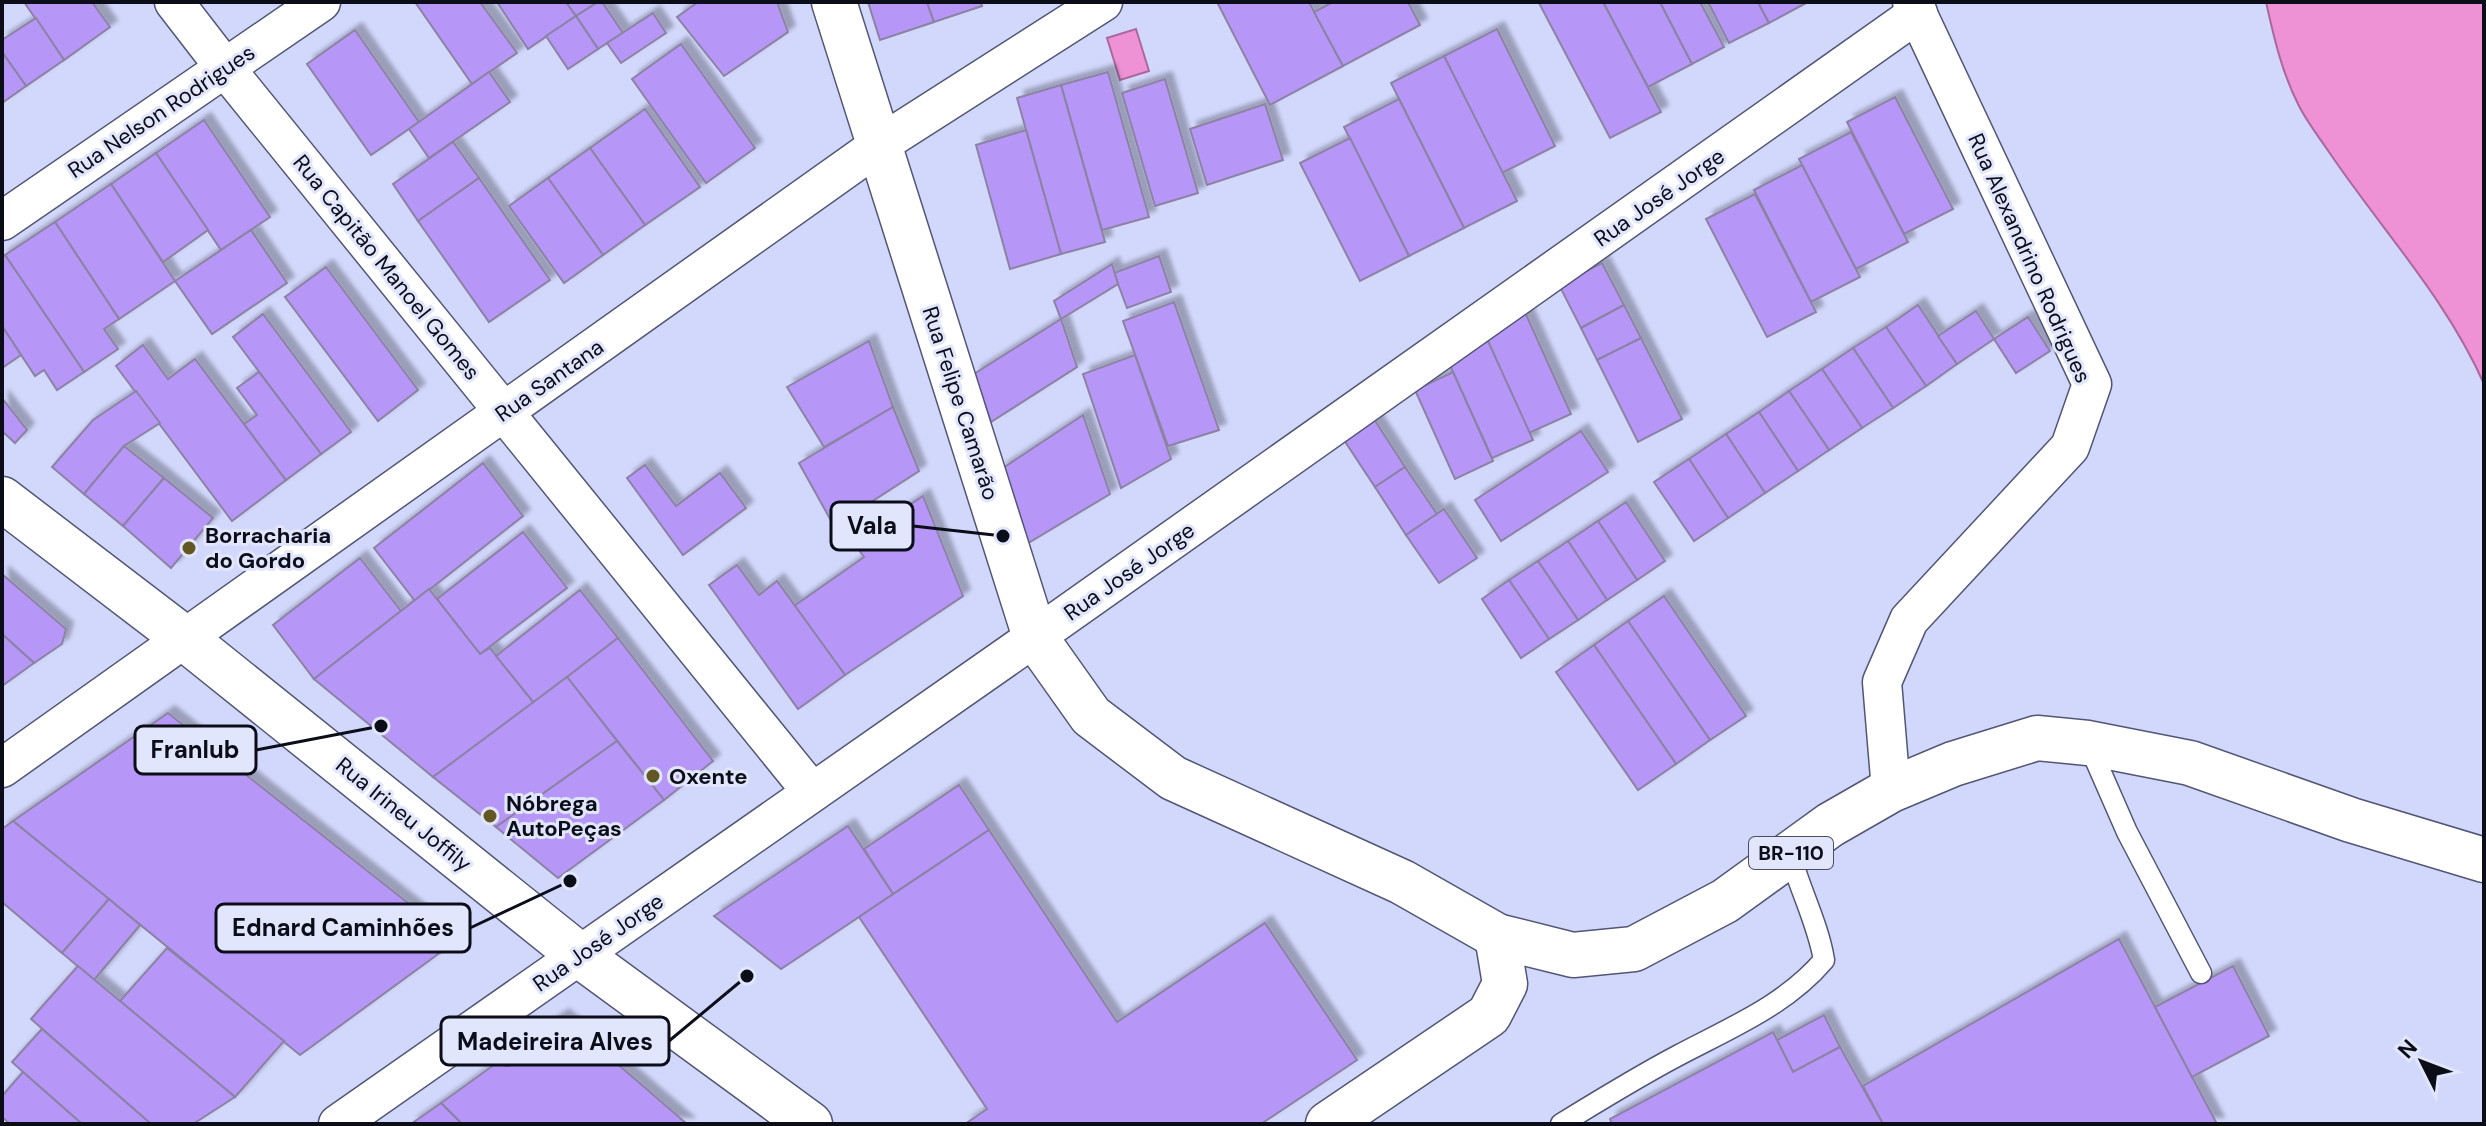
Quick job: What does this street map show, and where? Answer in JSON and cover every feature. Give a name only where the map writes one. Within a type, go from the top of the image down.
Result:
[{"type":"main road","name":"Rua Felipe Camarão","points":[[834,2],[1035,637],[1091,716],[1173,778],[1402,882],[1497,936]]},
{"type":"main road","name":"Rua Irineu Joffily","points":[[2,499],[184,638],[579,955],[797,1121]]},
{"type":"main road","name":"BR-110","points":[[1497,936],[1573,955],[1634,949],[1725,901],[1830,825],[1891,790],[1953,764],[2037,738],[2088,743],[2190,763],[2351,820],[2484,860]]},
{"type":"main road","points":[[1328,1124],[1489,1015],[1505,984],[1497,936]]},
{"type":"street","name":"Rua Capitão Manoel Gomes","points":[[174,2],[812,792]]},
{"type":"street","name":"Rua Nelson Rodrigues","points":[[2,221],[321,2]]},
{"type":"street","name":"Rua Santana","points":[[2,768],[879,145],[1103,2]]},
{"type":"street","name":"Rua José Jorge","points":[[338,1124],[1035,637],[1915,7]]},
{"type":"street","name":"Rua Alexandrino Rodrigues","points":[[1891,790],[1882,682],[1909,620],[2070,447],[2092,384],[1915,7]]},
{"type":"lane","points":[[2088,743],[2127,832],[2201,973]]},
{"type":"lane","points":[[1561,1124],[1629,1082],[1775,1003],[1806,981],[1824,960],[1820,939],[1790,854]]},
{"type":"lane","points":[[478,1026],[507,1055]]},
{"type":"shaded area","points":[[2266,2],[2484,2],[2484,384],[2469,352],[2432,293],[2302,112],[2283,68]]},
{"type":"shaded area","points":[[1136,29],[1149,71],[1120,80],[1107,38]]},
{"type":"building","points":[[24,2],[92,2],[110,27],[64,60]]},
{"type":"building","points":[[415,2],[480,2],[517,53],[472,84]]},
{"type":"building","points":[[497,2],[566,2],[576,16],[528,49]]},
{"type":"building","points":[[566,2],[598,2],[576,16]]},
{"type":"building","points":[[602,2],[623,33],[598,49],[576,16]]},
{"type":"building","points":[[698,2],[777,2],[788,32],[724,76],[677,17]]},
{"type":"building","points":[[868,2],[927,2],[934,22],[880,40]]},
{"type":"building","points":[[927,2],[981,2],[982,6],[934,22]]},
{"type":"building","points":[[1217,2],[1309,2],[1343,66],[1270,105]]},
{"type":"building","points":[[1333,2],[1408,2],[1420,25],[1343,66],[1314,12]]},
{"type":"building","points":[[1603,2],[1660,2],[1692,64],[1648,87]]},
{"type":"building","points":[[1603,2],[1661,112],[1610,138],[1539,3]]},
{"type":"building","points":[[1660,2],[1700,2],[1724,47],[1692,64]]},
{"type":"building","points":[[1708,2],[1758,2],[1769,23],[1729,43]]},
{"type":"building","points":[[1758,2],[1808,2],[1769,23]]},
{"type":"building","points":[[653,13],[666,33],[621,63],[607,43]]},
{"type":"building","points":[[576,16],[598,49],[568,69],[546,36]]},
{"type":"building","points":[[36,18],[64,60],[26,86],[2,52],[2,40]]},
{"type":"building","points":[[1497,29],[1555,146],[1502,173],[1444,56]]},
{"type":"building","points":[[355,30],[419,122],[371,155],[307,64]]},
{"type":"building","points":[[681,44],[755,148],[706,183],[632,79]]},
{"type":"building","points":[[2,52],[26,86],[2,103]]},
{"type":"building","points":[[1444,56],[1517,201],[1464,228],[1391,83]]},
{"type":"building","points":[[489,72],[510,102],[429,158],[409,129]]},
{"type":"building","points":[[1108,72],[1149,217],[1102,230],[1061,85]]},
{"type":"building","points":[[1165,79],[1198,193],[1155,206],[1122,93]]},
{"type":"building","points":[[1061,85],[1105,242],[1061,254],[1017,98]]},
{"type":"building","points":[[1895,97],[1953,209],[1904,234],[1847,122]]},
{"type":"building","points":[[1399,99],[1464,228],[1409,256],[1344,127]]},
{"type":"building","points":[[1265,104],[1283,160],[1207,185],[1190,129]]},
{"type":"building","points":[[645,109],[700,187],[645,225],[590,148]]},
{"type":"building","points":[[204,120],[270,217],[221,250],[156,153]]},
{"type":"building","points":[[1026,130],[1061,254],[1010,269],[976,145]]},
{"type":"building","points":[[1851,132],[1908,242],[1856,269],[1799,159]]},
{"type":"building","points":[[1350,138],[1409,256],[1360,281],[1300,163]]},
{"type":"building","points":[[453,142],[479,178],[418,221],[393,184]]},
{"type":"building","points":[[590,148],[645,225],[603,255],[548,178]]},
{"type":"building","points":[[156,153],[208,230],[163,262],[111,184]]},
{"type":"building","points":[[1802,165],[1860,277],[1811,302],[1754,190]]},
{"type":"building","points":[[479,178],[550,280],[489,322],[418,221]]},
{"type":"building","points":[[548,178],[603,255],[564,283],[509,206]]},
{"type":"building","points":[[111,184],[175,281],[119,319],[55,222]]},
{"type":"building","points":[[1755,194],[1816,312],[1767,337],[1706,219]]},
{"type":"building","points":[[55,222],[119,319],[104,329],[118,349],[84,372],[5,255]]},
{"type":"building","points":[[251,230],[287,283],[212,334],[175,281]]},
{"type":"building","points":[[5,255],[84,372],[57,390],[44,370],[35,376],[2,326],[2,257]]},
{"type":"building","points":[[1159,256],[1171,292],[1127,308],[1114,273]]},
{"type":"building","points":[[1602,263],[1624,305],[1581,328],[1559,285]]},
{"type":"building","points":[[1112,264],[1118,284],[1061,319],[1054,301]]},
{"type":"building","points":[[326,267],[418,390],[378,421],[285,297]]},
{"type":"building","points":[[1174,302],[1219,430],[1168,446],[1123,321]]},
{"type":"building","points":[[1624,305],[1641,338],[1597,360],[1581,328]]},
{"type":"building","points":[[1918,305],[1957,364],[1926,386],[1886,327]]},
{"type":"building","points":[[1524,310],[1571,414],[1529,433],[1482,329]]},
{"type":"building","points":[[1976,311],[1994,339],[1957,364],[1938,336]]},
{"type":"building","points":[[263,314],[351,432],[321,454],[233,337]]},
{"type":"building","points":[[2028,317],[2050,351],[2016,373],[1994,339]]},
{"type":"building","points":[[1061,319],[1077,367],[991,422],[974,374]]},
{"type":"building","points":[[2,326],[21,355],[2,368]]},
{"type":"building","points":[[1886,327],[1926,386],[1893,408],[1853,348]]},
{"type":"building","points":[[1641,338],[1682,419],[1638,442],[1597,360]]},
{"type":"building","points":[[869,341],[893,407],[824,447],[787,387]]},
{"type":"building","points":[[1488,341],[1533,440],[1492,458],[1447,359]]},
{"type":"building","points":[[143,345],[168,379],[195,359],[286,480],[232,521],[116,366]]},
{"type":"building","points":[[1853,348],[1893,408],[1862,428],[1822,369]]},
{"type":"building","points":[[1135,355],[1171,459],[1121,488],[1083,374]]},
{"type":"building","points":[[1822,369],[1862,428],[1829,450],[1789,391]]},
{"type":"building","points":[[259,372],[321,454],[286,480],[244,424],[257,415],[237,388]]},
{"type":"building","points":[[1453,372],[1493,461],[1455,479],[1415,390]]},
{"type":"building","points":[[136,391],[160,423],[124,446],[84,494],[52,467],[93,420]]},
{"type":"building","points":[[1789,391],[1829,450],[1798,471],[1759,412]]},
{"type":"building","points":[[2,398],[27,430],[15,443],[2,431]]},
{"type":"building","points":[[893,407],[919,471],[834,526],[799,463]]},
{"type":"building","points":[[1759,412],[1798,471],[1765,493],[1726,434]]},
{"type":"building","points":[[1083,415],[1110,494],[1025,545],[1000,470]]},
{"type":"building","points":[[1372,416],[1405,467],[1375,487],[1342,437]]},
{"type":"building","points":[[1581,431],[1608,472],[1501,541],[1475,500]]},
{"type":"building","points":[[1726,434],[1765,493],[1728,518],[1689,459]]},
{"type":"building","points":[[124,446],[164,478],[123,526],[84,494]]},
{"type":"building","points":[[1689,459],[1728,518],[1694,541],[1654,482]]},
{"type":"building","points":[[483,463],[523,516],[415,601],[374,548]]},
{"type":"building","points":[[645,465],[676,506],[720,473],[746,508],[683,555],[627,478]]},
{"type":"building","points":[[1405,467],[1437,514],[1406,535],[1375,487]]},
{"type":"building","points":[[164,478],[213,518],[171,568],[123,526]]},
{"type":"building","points":[[923,496],[963,596],[845,675],[794,606],[864,557],[853,542]]},
{"type":"building","points":[[1626,502],[1665,561],[1637,580],[1598,521]]},
{"type":"building","points":[[1444,509],[1477,558],[1439,583],[1406,535]]},
{"type":"building","points":[[1598,521],[1637,580],[1607,600],[1568,541]]},
{"type":"building","points":[[523,532],[567,588],[480,654],[437,599]]},
{"type":"building","points":[[1568,541],[1607,600],[1578,620],[1538,561]]},
{"type":"building","points":[[360,558],[401,611],[314,679],[273,625]]},
{"type":"building","points":[[1538,561],[1578,620],[1549,639],[1509,580]]},
{"type":"building","points":[[737,565],[759,595],[777,581],[845,675],[798,709],[709,585]]},
{"type":"building","points":[[2,574],[66,629],[62,644],[34,663],[2,634]]},
{"type":"building","points":[[1509,580],[1549,639],[1521,658],[1482,599]]},
{"type":"building","points":[[429,589],[480,654],[490,648],[534,703],[433,777],[314,679]]},
{"type":"building","points":[[580,590],[618,638],[534,703],[496,656]]},
{"type":"building","points":[[1664,596],[1746,716],[1710,740],[1628,621]]},
{"type":"building","points":[[1628,621],[1710,740],[1676,764],[1594,645]]},
{"type":"building","points":[[2,634],[34,663],[2,686]]},
{"type":"building","points":[[618,638],[713,761],[664,800],[567,677]]},
{"type":"building","points":[[1594,645],[1676,764],[1638,790],[1556,672]]},
{"type":"building","points":[[567,677],[617,741],[496,827],[433,777]]},
{"type":"building","points":[[168,713],[456,941],[300,1055],[13,821]]},
{"type":"building","points":[[617,741],[664,800],[558,878],[496,827]]},
{"type":"building","points":[[959,785],[989,830],[893,894],[864,849]]},
{"type":"building","points":[[13,821],[109,899],[62,953],[2,902],[2,829]]},
{"type":"building","points":[[848,826],[893,894],[859,917],[781,969],[714,916]]},
{"type":"building","points":[[989,830],[1117,1022],[1265,923],[1357,1060],[1261,1124],[965,1124],[987,1109],[859,917]]},
{"type":"building","points":[[109,899],[140,925],[94,980],[62,953]]},
{"type":"building","points":[[2119,939],[2217,1124],[1883,1124],[1863,1086]]},
{"type":"building","points":[[167,948],[284,1041],[235,1097],[120,1001]]},
{"type":"building","points":[[78,966],[235,1097],[193,1124],[151,1124],[31,1019]]},
{"type":"building","points":[[2233,966],[2269,1036],[2192,1077],[2155,1007]]},
{"type":"building","points":[[1824,1015],[1840,1047],[1793,1072],[1777,1040]]},
{"type":"building","points":[[562,1016],[687,1124],[462,1124],[441,1103]]},
{"type":"building","points":[[42,1029],[151,1124],[82,1124],[12,1062]]},
{"type":"building","points":[[1773,1032],[1793,1072],[1840,1047],[1883,1124],[1612,1124],[1610,1119]]},
{"type":"building","points":[[23,1072],[82,1124],[10,1124],[2,1117],[2,1096]]},
{"type":"building","points":[[441,1103],[462,1124],[411,1124]]},
{"type":"place","name":"Vala","points":[[1003,536]]},
{"type":"place","name":"Borracharia do Gordo","points":[[189,548]]},
{"type":"place","name":"Franlub","points":[[381,726]]},
{"type":"place","name":"Oxente","points":[[653,776]]},
{"type":"place","name":"Nóbrega AutoPeças","points":[[490,816]]},
{"type":"place","name":"Ednard Caminhões","points":[[570,881]]},
{"type":"place","name":"Madeireira Alves","points":[[747,976]]}]
